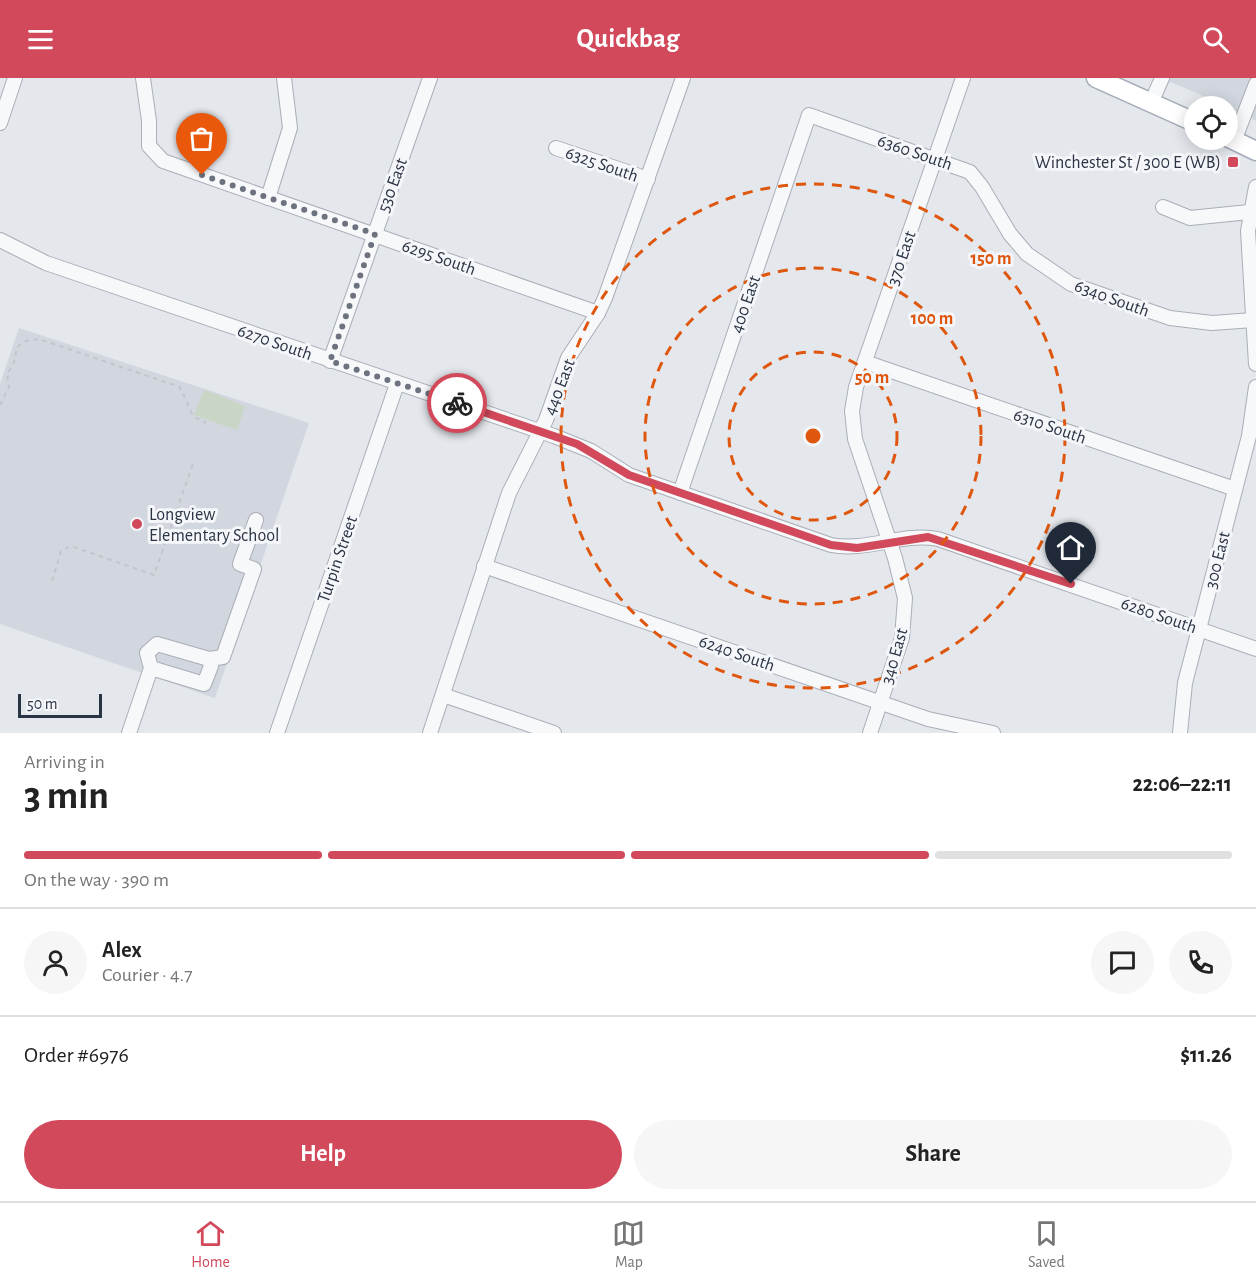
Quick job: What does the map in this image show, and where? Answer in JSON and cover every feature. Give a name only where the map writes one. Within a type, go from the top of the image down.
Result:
[{"type":"main road","points":[[1096,78],[1184,118]]},
{"type":"main road","points":[[1238,142],[1256,151]]},
{"type":"street","points":[[0,123],[15,78]]},
{"type":"street","name":"6295 South","points":[[143,78],[149,121],[149,146],[163,161],[598,313]]},
{"type":"street","points":[[268,198],[290,128],[284,78]]},
{"type":"street","name":"530 East","points":[[330,361],[430,78]]},
{"type":"street","name":"440 East","points":[[430,733],[484,566],[517,475],[541,431],[568,358],[598,313],[683,78]]},
{"type":"street","name":"370 East","points":[[890,542],[852,426],[856,387],[963,78]]},
{"type":"street","points":[[1151,103],[1162,78]]},
{"type":"street","points":[[1238,124],[1256,84]]},
{"type":"street","name":"6360 South","points":[[809,115],[970,172],[982,187],[998,216]]},
{"type":"street","name":"400 East","points":[[680,492],[809,115]]},
{"type":"street","name":"6325 South","points":[[556,148],[648,179]]},
{"type":"street","points":[[1256,187],[1249,212],[1248,242],[1256,364]]},
{"type":"street","points":[[1164,207],[1190,218],[1249,212]]},
{"type":"street","name":"6340 South","points":[[998,216],[1028,254],[1071,284],[1170,318],[1212,323],[1253,320]]},
{"type":"street","name":"6270 South","points":[[0,240],[46,263],[577,444],[629,475],[831,545],[857,548],[890,542]]},
{"type":"street","name":"6310 South","points":[[865,363],[1235,489]]},
{"type":"street","name":"Turpin Street","points":[[277,733],[397,384]]},
{"type":"street","name":"300 East","points":[[1180,733],[1182,698],[1249,436],[1256,387]]},
{"type":"street","points":[[129,733],[151,668],[147,653],[158,644],[208,659],[223,657],[254,569],[240,564],[256,520]]},
{"type":"street","name":"6280 South","points":[[890,542],[928,537],[949,542],[1256,649]]},
{"type":"street","name":"340 East","points":[[870,733],[904,626],[903,585],[890,542]]},
{"type":"street","name":"6240 South","points":[[484,566],[928,720],[993,733]]},
{"type":"street","points":[[151,668],[204,684],[211,666],[208,659]]},
{"type":"street","points":[[443,695],[554,733]]},
{"type":"path","points":[[0,405],[9,387],[7,374],[14,362],[16,347],[25,341],[39,339],[180,387],[193,416],[206,423]]},
{"type":"path","points":[[52,581],[61,551],[71,546],[154,575],[194,461]]},
{"type":"shaded area","points":[[1161,78],[1256,78],[1256,121],[1238,112],[1238,96],[1203,96]]},
{"type":"shaded area","name":"Longview Elementary School","points":[[19,328],[309,423],[215,698],[0,624],[0,384]]},
{"type":"green space","points":[[204,390],[245,406],[237,430],[194,415]]},
{"type":"way so far","points":[[202,175],[375,234],[330,361],[457,403]]},
{"type":"place","name":"Winchester St / 300 E (WB)","points":[[1233,162]]},
{"type":"place","name":"Longview Elementary School","points":[[137,524]]},
{"type":"route","points":[[457,403],[577,444],[629,475],[831,545],[857,548],[903,539],[928,537],[959,545],[1071,584]]}]
